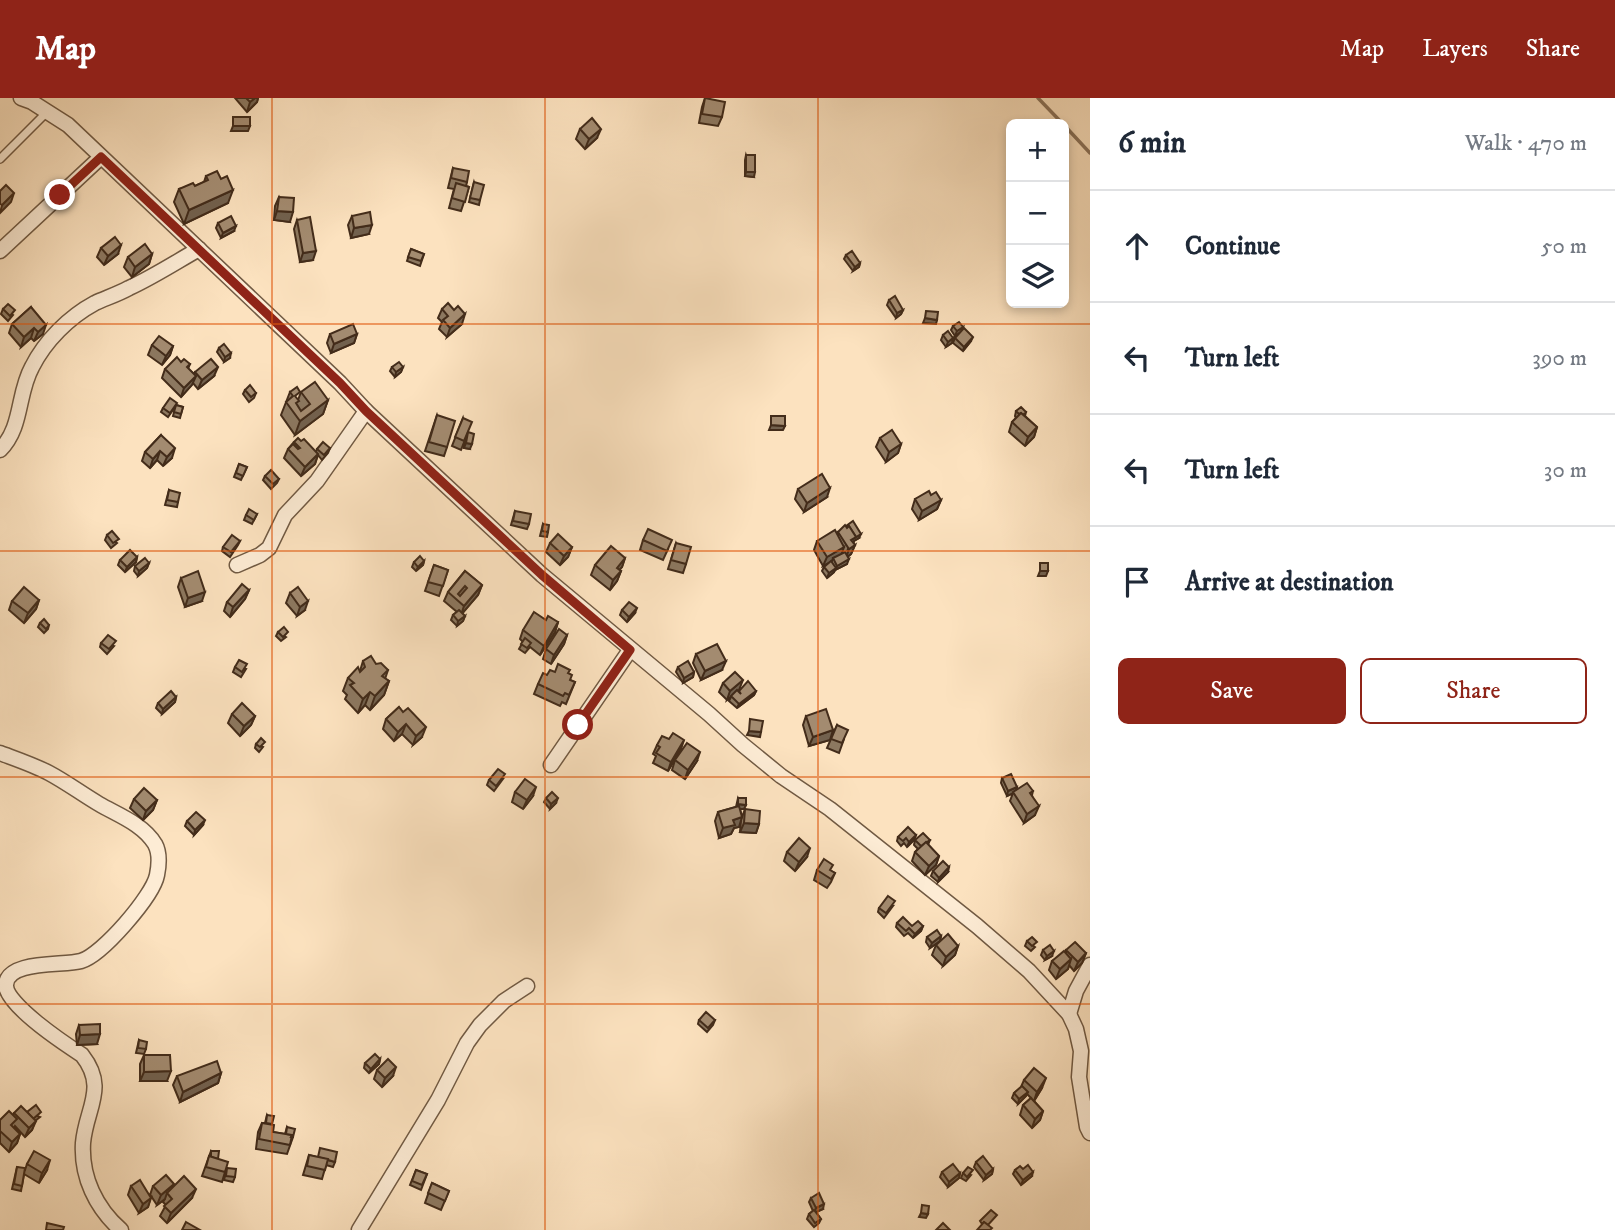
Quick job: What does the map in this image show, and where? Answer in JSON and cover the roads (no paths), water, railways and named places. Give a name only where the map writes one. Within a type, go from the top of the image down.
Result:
[{"type":"street","points":[[30,99],[68,125],[340,383],[366,411],[542,575],[781,776],[830,809],[1030,971],[1069,1014],[1076,1029],[1081,1051],[1079,1077],[1090,1133]]},
{"type":"street","points":[[0,251],[101,157]]},
{"type":"street","points":[[0,450],[9,441],[16,427],[22,392],[45,344],[93,304],[130,288],[199,249]]},
{"type":"street","points":[[237,565],[269,548],[285,515],[317,481],[366,411]]},
{"type":"street","points":[[551,765],[630,650]]},
{"type":"street","points":[[0,753],[49,773],[130,821],[148,834],[157,846],[157,878],[137,907],[99,951],[80,961],[16,969],[8,978],[6,986],[8,996],[21,1009],[82,1055],[90,1065],[95,1079],[94,1099],[83,1144],[84,1163],[98,1204],[121,1230]]},
{"type":"street","points":[[1069,1014],[1076,991],[1090,965]]},
{"type":"street","points":[[359,1230],[438,1100],[467,1043],[480,1025],[504,1001],[527,986]]},
{"type":"lane","points":[[0,159],[47,112]]},
{"type":"waterway","points":[[1038,98],[1058,119]]},
{"type":"waterway","points":[[1069,130],[1090,153]]}]
